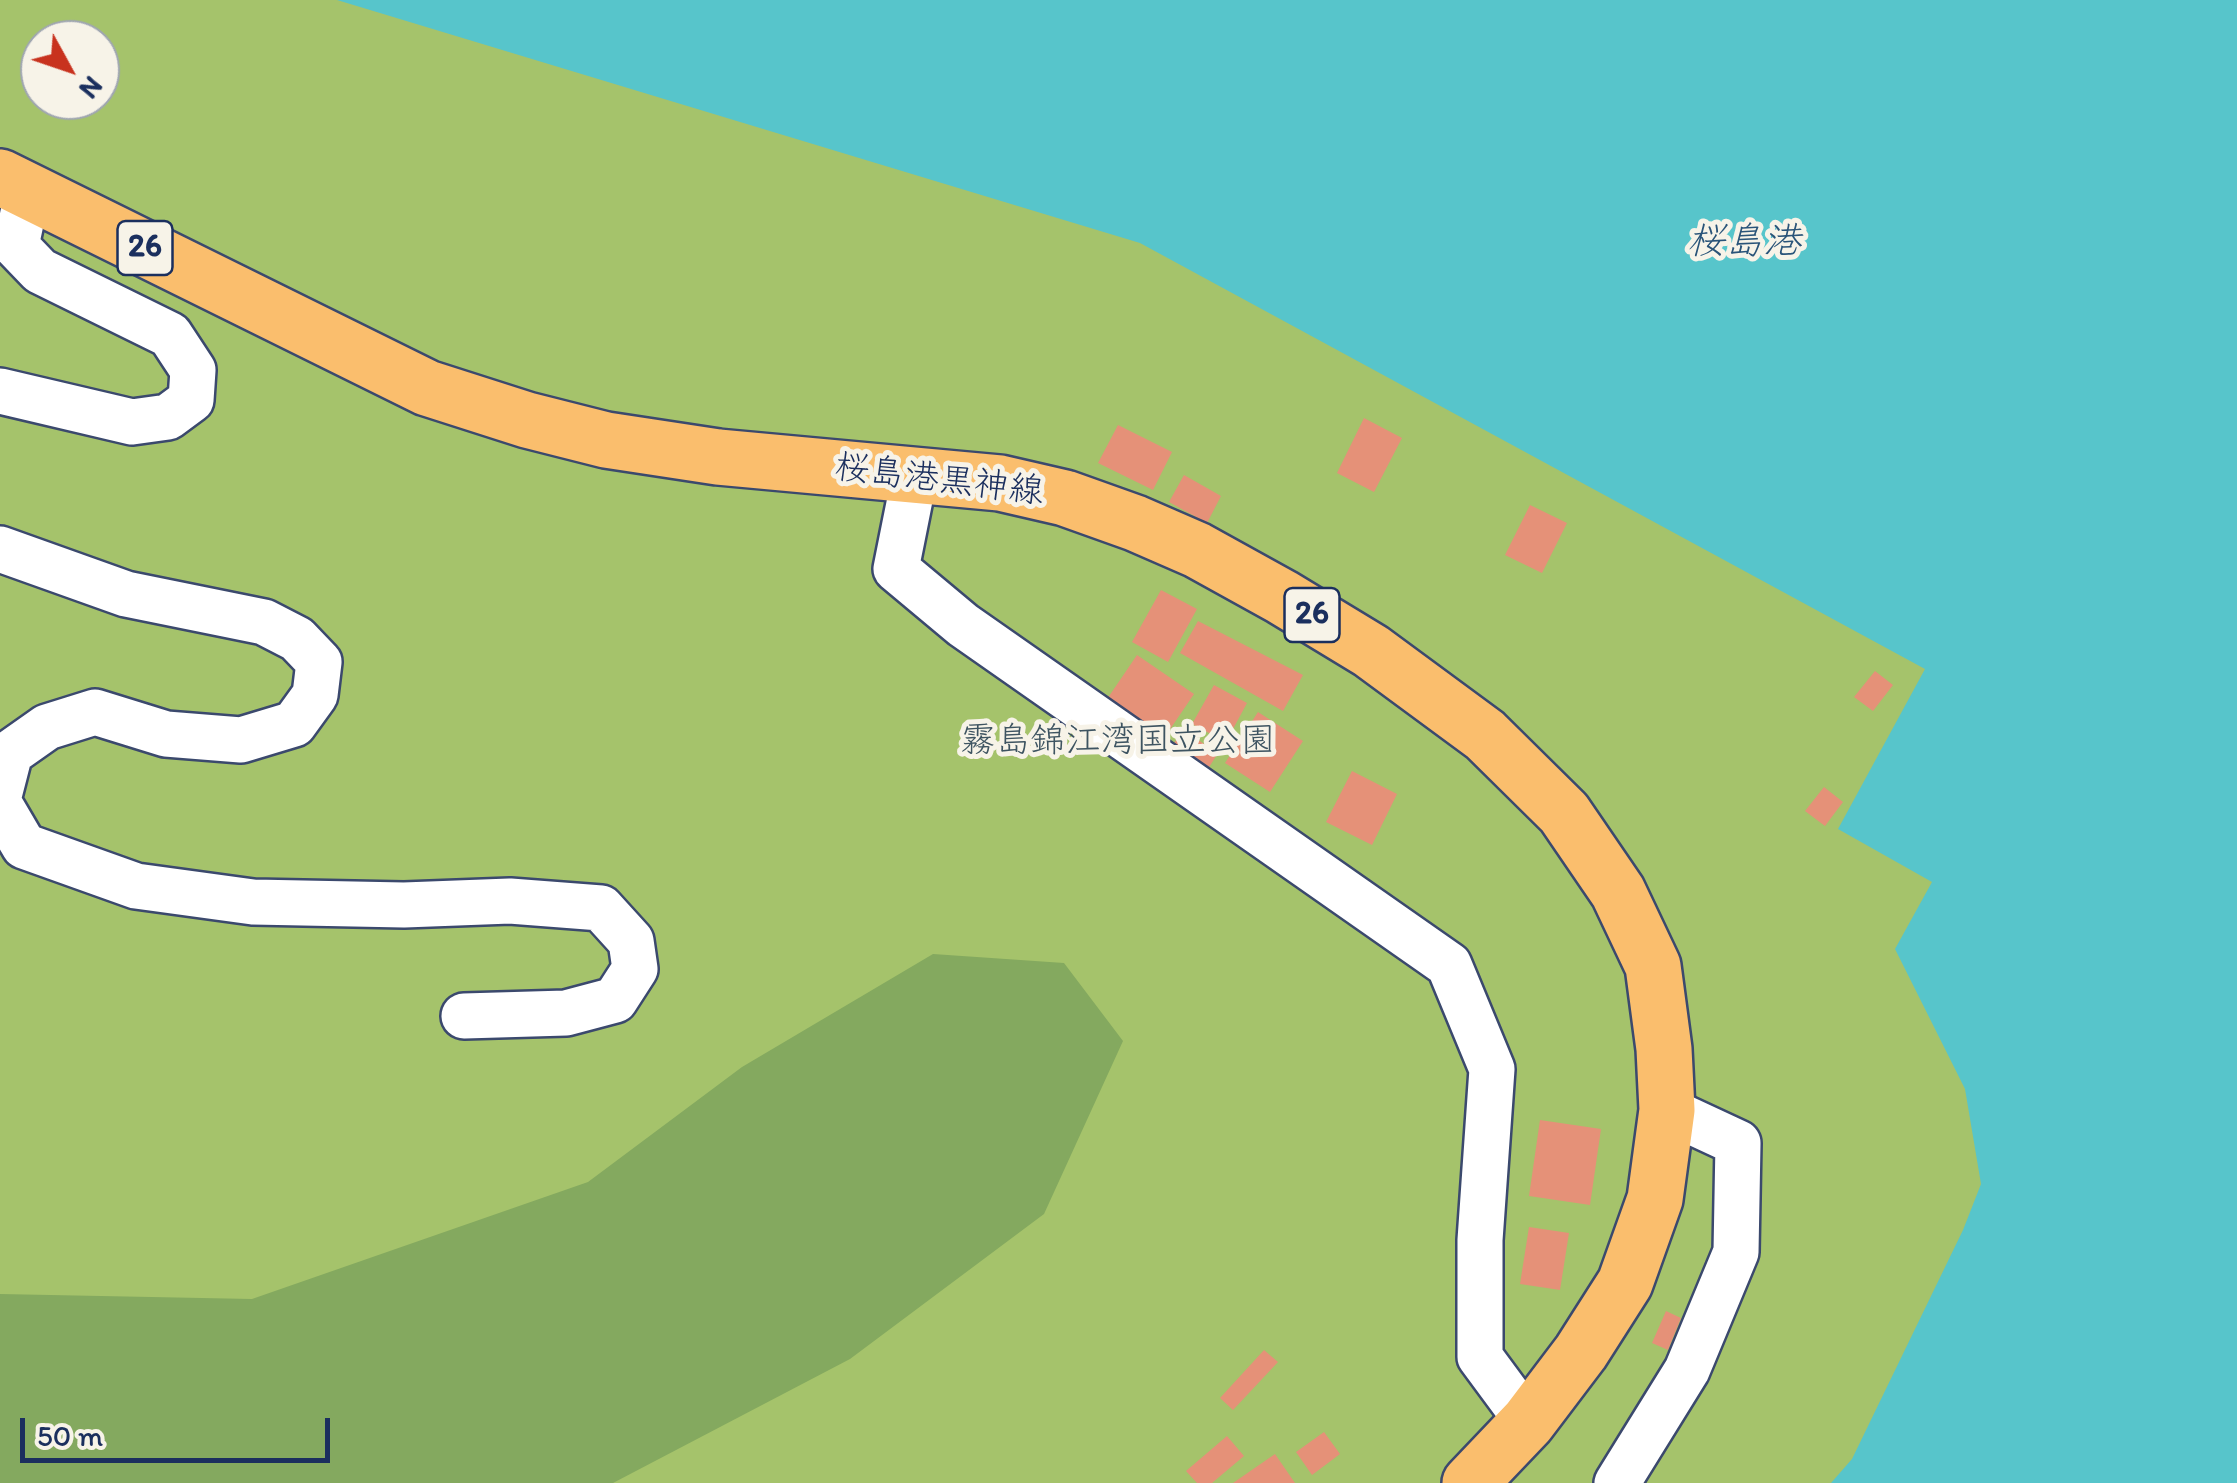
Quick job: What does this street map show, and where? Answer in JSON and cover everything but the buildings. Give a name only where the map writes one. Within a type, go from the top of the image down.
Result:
[{"type":"main road","name":"桜島港黒神線","points":[[14,184],[427,388],[528,420],[624,443],[718,457],[1000,483],[1065,498],[1135,523],[1198,550],[1282,596],[1371,651],[1485,735],[1564,813],[1618,892],[1653,966],[1664,1049],[1666,1110],[1654,1198],[1624,1282],[1581,1352],[1528,1422],[1470,1483]]},
{"type":"street","points":[[0,391],[132,422],[168,416],[190,400],[193,370],[170,335],[40,271],[16,246],[14,184]]},
{"type":"street","points":[[915,474],[896,568],[963,625],[1449,964],[1492,1069],[1480,1240],[1480,1357],[1528,1422]]},
{"type":"street","points":[[0,549],[126,594],[264,622],[297,639],[319,662],[315,695],[294,724],[241,740],[166,734],[95,712],[47,727],[10,754],[0,792]]},
{"type":"street","points":[[0,806],[24,846],[136,886],[253,902],[510,902],[601,908],[631,941],[634,970],[615,1000],[566,1014],[464,1016]]},
{"type":"street","points":[[1617,1483],[1687,1370],[1736,1252],[1738,1143],[1666,1110]]},
{"type":"green space","name":"霧島錦江湾国立公園","points":[[0,0],[2237,0],[2237,1483],[0,1483]]},
{"type":"green space","points":[[933,954],[1064,963],[1123,1041],[1044,1214],[850,1359],[613,1483],[0,1483],[0,1294],[252,1299],[588,1182],[742,1067]]},
{"type":"water","name":"桜島港","points":[[337,0],[2237,0],[2237,1483],[1831,1483],[1852,1459],[1963,1230],[1981,1184],[1965,1089],[1895,949],[1932,882],[1838,829],[1925,669],[1140,243]]}]
